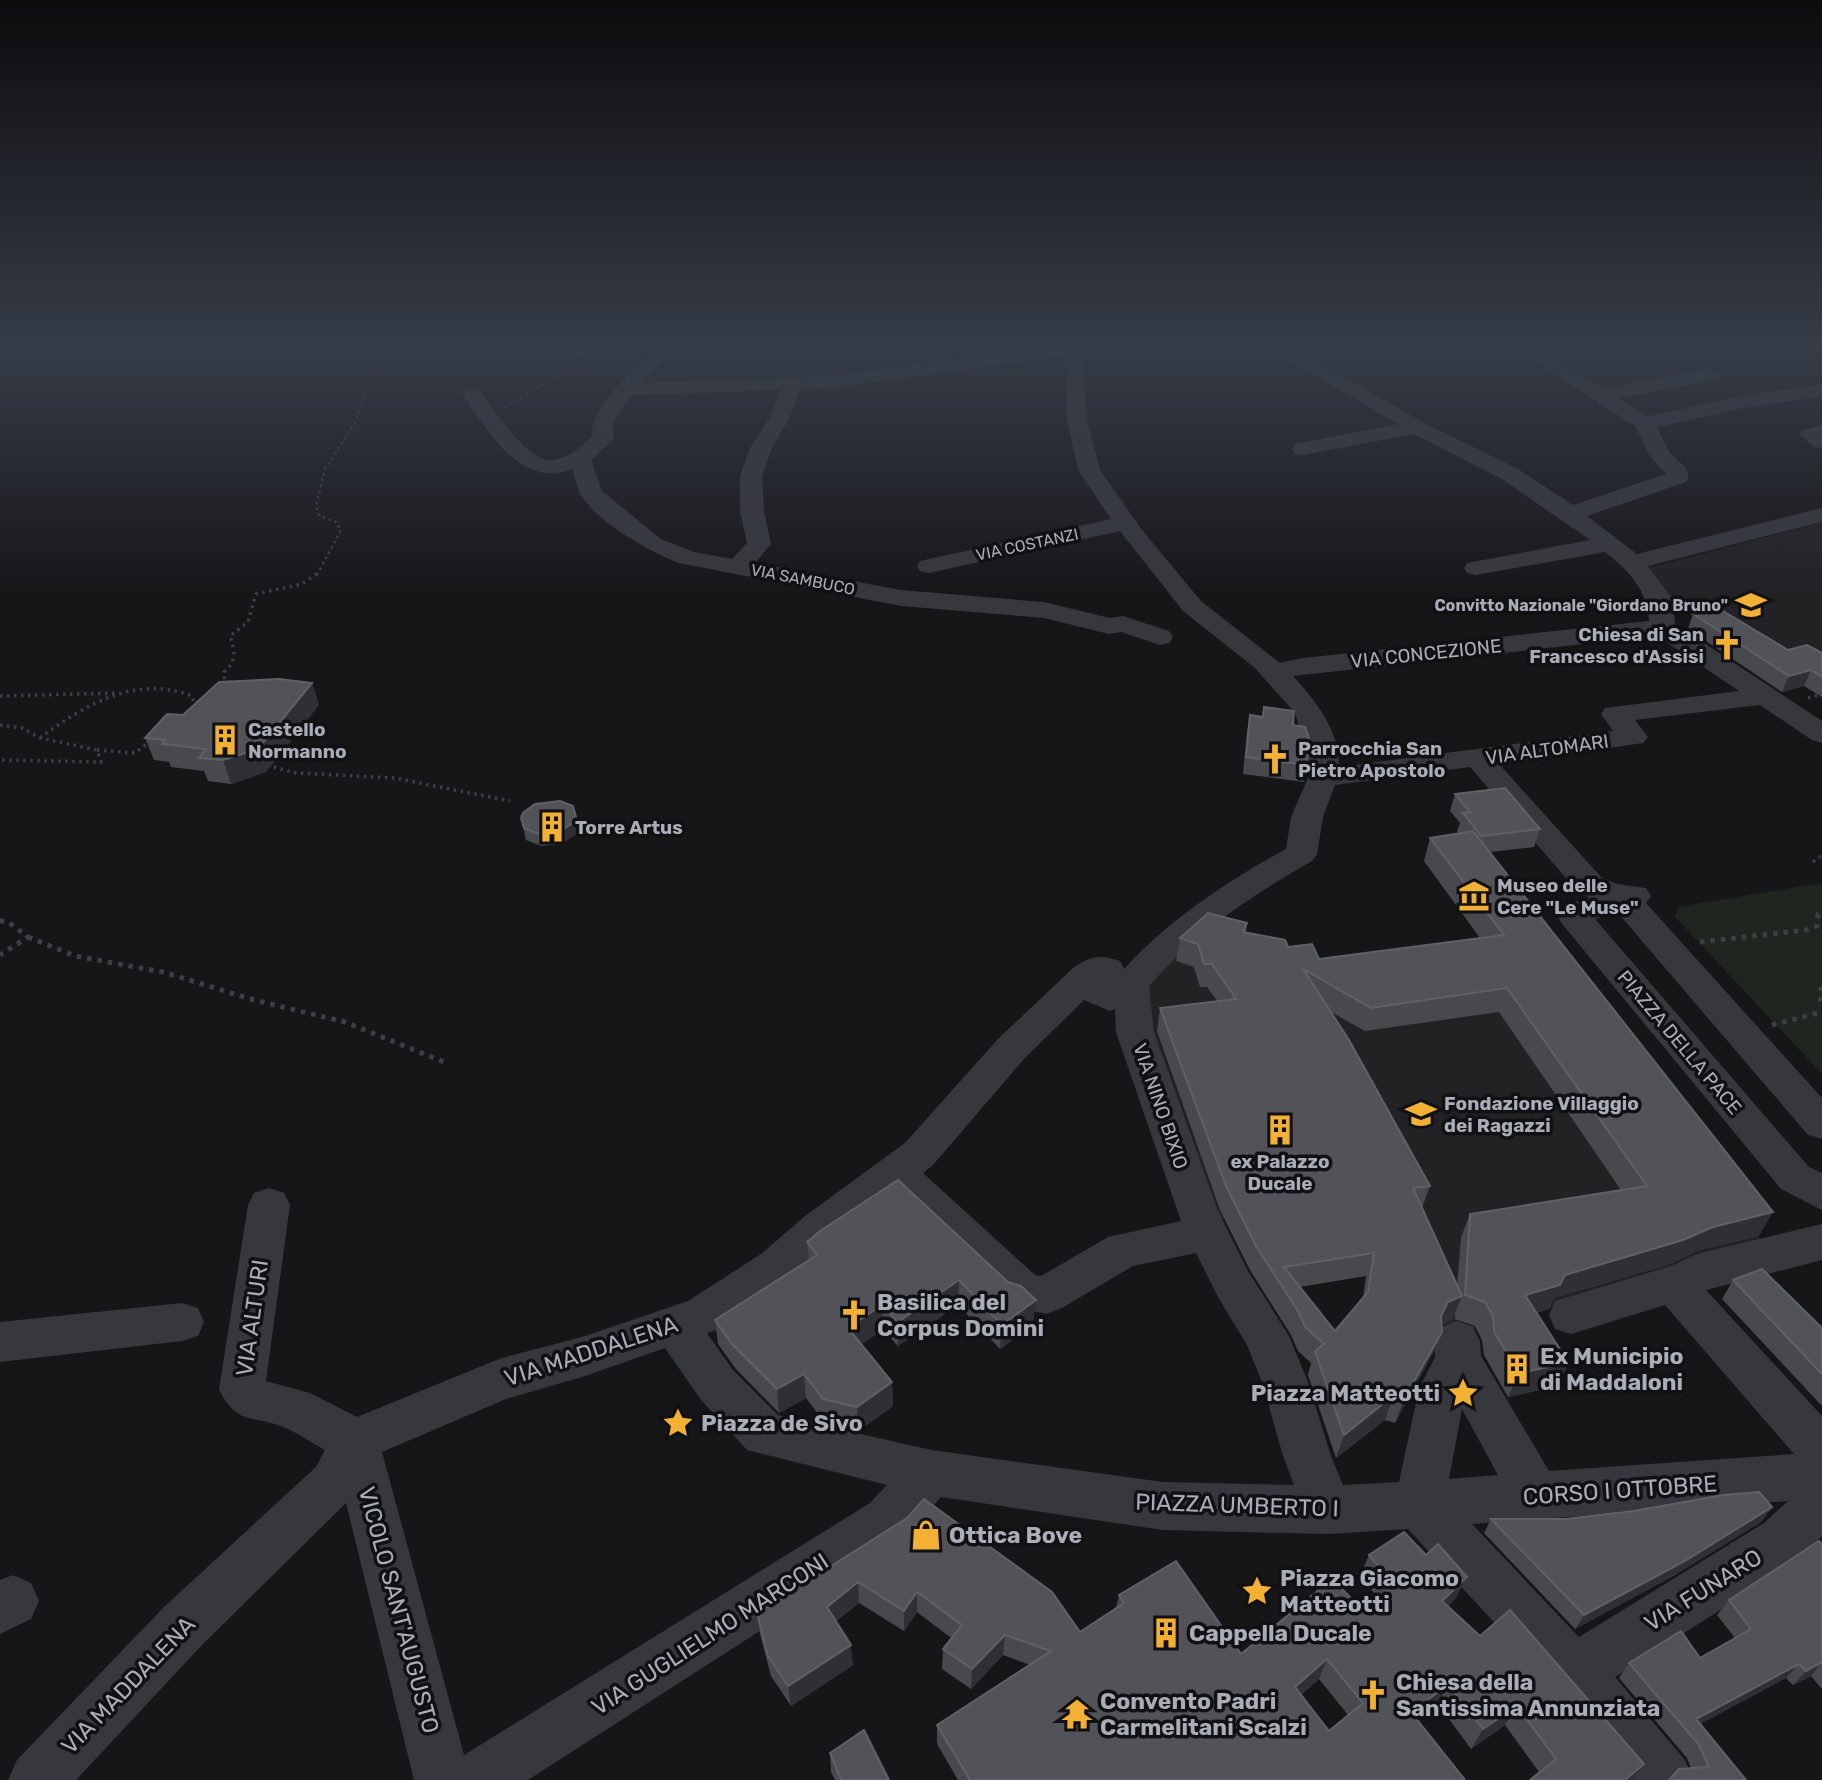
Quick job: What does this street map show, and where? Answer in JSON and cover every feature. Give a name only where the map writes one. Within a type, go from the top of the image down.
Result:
[{"type":"street","points":[[502,432],[509,443],[536,466],[558,467],[580,458],[603,439],[602,432]]},
{"type":"street","points":[[738,567],[759,544],[752,511],[751,476],[761,448],[771,432]]},
{"type":"street","points":[[1080,432],[1089,470],[1126,523],[1192,606],[1256,654],[1309,711],[1324,758],[1324,778],[1307,817],[1301,854],[1225,899],[1157,953],[1131,984]]},
{"type":"street","points":[[1303,449],[1387,432]]},
{"type":"street","points":[[1429,432],[1510,474],[1610,544],[1633,562],[1660,600],[1662,627],[1822,734]]},
{"type":"street","points":[[1570,514],[1678,477],[1677,472],[1653,443],[1649,432]]},
{"type":"street","points":[[1818,432],[1810,434],[1822,442]]},
{"type":"street","name":"VIA SAMBUCO","points":[[580,458],[591,493],[607,509],[653,544],[688,558],[901,598],[1074,615],[1109,626],[1123,624],[1160,637]]},
{"type":"street","points":[[1633,562],[1822,515]]},
{"type":"street","name":"VIA COSTANZI","points":[[929,566],[1126,523]]},
{"type":"street","points":[[1476,568],[1610,544]]},
{"type":"street","name":"VIA CONCEZIONE","points":[[1275,673],[1303,666],[1573,639],[1662,627]]},
{"type":"street","name":"VIA ALTOMARI","points":[[1324,778],[1633,737],[1615,714],[1765,696]]},
{"type":"street","points":[[1479,759],[1590,885],[1622,901],[1822,1124]]},
{"type":"street","name":"PIAZZA DELLA PACE","points":[[1622,901],[1579,912],[1575,917],[1795,1178],[1822,1194]]},
{"type":"street","name":"VIA MADDALENA","points":[[37,1780],[183,1626],[333,1483],[355,1441],[499,1380],[585,1356],[703,1315],[776,1267],[821,1228],[919,1154],[1042,1017],[1099,967],[1107,970],[1098,994],[1110,998],[1131,984]]},
{"type":"street","name":"VIA NINO BIXIO","points":[[1131,984],[1135,1032],[1207,1234],[1233,1284],[1266,1336],[1285,1382],[1307,1456],[1329,1510]]},
{"type":"street","points":[[891,1176],[908,1184],[1024,1292],[1046,1295],[1123,1250],[1207,1234]]},
{"type":"street","name":"VIA ALTURI","points":[[269,1205],[242,1389],[252,1399],[293,1408],[355,1441]]},
{"type":"street","points":[[1571,1315],[1684,1281],[1700,1270],[1822,1242]]},
{"type":"street","points":[[1684,1281],[1682,1294],[1822,1450]]},
{"type":"street","points":[[0,1342],[182,1322]]},
{"type":"street","points":[[675,1325],[717,1385],[764,1434],[931,1473]]},
{"type":"street","points":[[1536,1496],[1457,1350],[1442,1389],[1419,1505],[1575,1671],[1665,1780]]},
{"type":"street","name":"VICOLO SANT'AUGUSTO","points":[[355,1441],[442,1780]]},
{"type":"street","name":"PIAZZA UMBERTO I","points":[[931,1473],[1163,1506],[1329,1510],[1419,1505]]},
{"type":"street","name":"VIA GUGLIELMO MARCONI","points":[[477,1780],[888,1520],[913,1496],[931,1473]]},
{"type":"street","name":"CORSO I OTTOBRE","points":[[1419,1505],[1822,1475]]},
{"type":"street","name":"VIA FUNARO","points":[[1575,1671],[1782,1541],[1822,1499]]},
{"type":"path","points":[[226,688],[224,672],[233,666],[237,656],[230,636],[235,633],[236,628],[248,622],[256,594],[304,583],[314,578],[335,535],[341,530],[336,522],[320,516],[316,506],[325,469],[350,432]]},
{"type":"path","points":[[0,696],[122,693],[155,687],[179,689],[192,696],[197,709],[204,707]]},
{"type":"path","points":[[40,738],[60,722],[122,693]]},
{"type":"path","points":[[0,725],[22,728],[40,738],[97,750],[135,754],[157,736]]},
{"type":"path","points":[[149,742],[156,743]]},
{"type":"path","points":[[0,760],[102,762],[97,750]]},
{"type":"path","points":[[259,765],[296,773],[395,778],[510,801]]},
{"type":"path","points":[[1813,862],[1822,855]]},
{"type":"path","points":[[1700,942],[1806,930],[1817,926],[1818,914],[1822,913]]},
{"type":"path","points":[[0,921],[8,921],[28,937],[75,956],[163,972],[254,1000],[345,1022],[449,1064]]},
{"type":"path","points":[[0,955],[28,937]]},
{"type":"path","points":[[1822,987],[1819,995],[1822,1003]]},
{"type":"shaded area","name":"Convitto Nazionale \"Giordano Bruno\"","points":[[1822,523],[1822,673],[1689,610],[1671,599],[1644,569]]},
{"type":"shaded area","points":[[1822,883],[1822,1074],[1675,917],[1678,907]]},
{"type":"shaded area","name":"Fondazione Villaggio dei Ragazzi","points":[[1196,935],[1239,955],[1564,982],[1767,1247],[1478,1329],[1438,1330],[1366,1197],[1212,1220],[1140,992]]},
{"type":"building","points":[[1718,608],[1788,650],[1807,645],[1822,653],[1822,677],[1811,670],[1789,676],[1693,614]]},
{"type":"building","points":[[279,679],[312,683],[258,749],[223,760],[199,758],[206,749],[162,744],[165,740],[145,738],[167,714],[183,715],[219,682]]},
{"type":"building","name":"Parrocchia San Pietro Apostolo","points":[[1264,707],[1294,711],[1293,725],[1305,727],[1309,738],[1307,765],[1246,757],[1250,715],[1263,717]]},
{"type":"building","points":[[1505,788],[1540,829],[1481,836],[1463,813],[1470,812],[1455,794]]},
{"type":"building","points":[[560,801],[573,806],[576,817],[573,823],[558,832],[538,834],[524,828],[521,818],[523,813],[535,804]]},
{"type":"building","points":[[1473,831],[1773,1212],[1713,1227],[1683,1240],[1565,1275],[1560,1285],[1525,1295],[1569,1363],[1519,1373],[1494,1332],[1493,1316],[1485,1302],[1465,1295],[1470,1214],[1647,1186],[1507,988],[1371,1008],[1303,969],[1349,1040],[1430,1186],[1413,1188],[1462,1296],[1448,1302],[1441,1316],[1442,1332],[1404,1399],[1393,1396],[1344,1435],[1315,1351],[1324,1344],[1305,1327],[1298,1311],[1256,1246],[1226,1186],[1160,1008],[1236,999],[1212,964],[1204,964],[1198,944],[1180,938],[1208,913],[1247,923],[1243,932],[1285,940],[1288,947],[1312,944],[1319,959],[1504,935],[1430,838]],"holes":[[[1374,1253],[1368,1292],[1335,1331],[1284,1267]]]},
{"type":"building","name":"Basilica del Corpus Domini","points":[[898,1180],[1008,1282],[1021,1286],[1036,1300],[1002,1325],[959,1280],[898,1322],[882,1305],[848,1328],[892,1382],[857,1407],[823,1399],[804,1374],[777,1389],[732,1344],[715,1320],[817,1255],[807,1242]]},
{"type":"building","points":[[1762,1269],[1822,1328],[1822,1374],[1733,1280]]},
{"type":"building","points":[[1759,1492],[1772,1507],[1685,1561],[1584,1615],[1491,1519],[1566,1519]]},
{"type":"building","points":[[924,1499],[1052,1592],[1080,1632],[1124,1603],[1119,1595],[1176,1561],[1241,1654],[1332,1579],[1363,1610],[1394,1585],[1369,1555],[1404,1532],[1426,1555],[1438,1544],[1467,1577],[1442,1601],[1480,1636],[1510,1610],[1644,1764],[1625,1780],[1530,1780],[1556,1759],[1517,1706],[1483,1729],[1448,1685],[1411,1712],[1465,1780],[970,1780],[937,1725],[1051,1651],[1005,1635],[972,1669],[943,1649],[962,1625],[917,1592],[904,1611],[858,1582],[827,1607],[851,1645],[788,1686],[768,1656],[757,1613],[907,1518]],"holes":[[[1327,1659],[1363,1703],[1329,1731],[1295,1687]]]},
{"type":"building","points":[[1819,1541],[1822,1544],[1822,1662],[1806,1671],[1799,1664],[1696,1719],[1746,1780],[1669,1780],[1679,1769],[1709,1767],[1699,1745],[1629,1663],[1681,1631],[1700,1658],[1751,1629],[1729,1600]]},
{"type":"building","points":[[864,1730],[889,1780],[841,1780],[830,1753]]},
{"type":"place","name":"Convitto Nazionale \"Giordano Bruno\"","points":[[1751,605]]},
{"type":"place","name":"Chiesa di San Francesco d'Assisi","points":[[1727,645]]},
{"type":"place","name":"Castello Normanno","points":[[225,740]]},
{"type":"place","name":"Parrocchia San Pietro Apostolo","points":[[1275,759]]},
{"type":"place","name":"Torre Artus","points":[[552,827]]},
{"type":"place","name":"Museo delle Cere \"Le Muse\"","points":[[1474,896]]},
{"type":"place","name":"Fondazione Villaggio dei Ragazzi","points":[[1421,1114]]},
{"type":"place","name":"ex Palazzo Ducale","points":[[1280,1130]]},
{"type":"place","name":"Basilica del Corpus Domini","points":[[854,1315]]},
{"type":"place","name":"Ex Municipio di Maddaloni","points":[[1517,1369]]},
{"type":"place","name":"Piazza Matteotti","points":[[1463,1393]]},
{"type":"place","name":"Piazza de Sivo","points":[[678,1423]]},
{"type":"place","name":"Ottica Bove","points":[[926,1535]]},
{"type":"place","name":"Piazza Giacomo Matteotti","points":[[1257,1591]]},
{"type":"place","name":"Cappella Ducale","points":[[1166,1633]]},
{"type":"place","name":"Chiesa della Santissima Annunziata","points":[[1373,1695]]},
{"type":"place","name":"Convento Padri Carmelitani Scalzi","points":[[1077,1714]]}]
